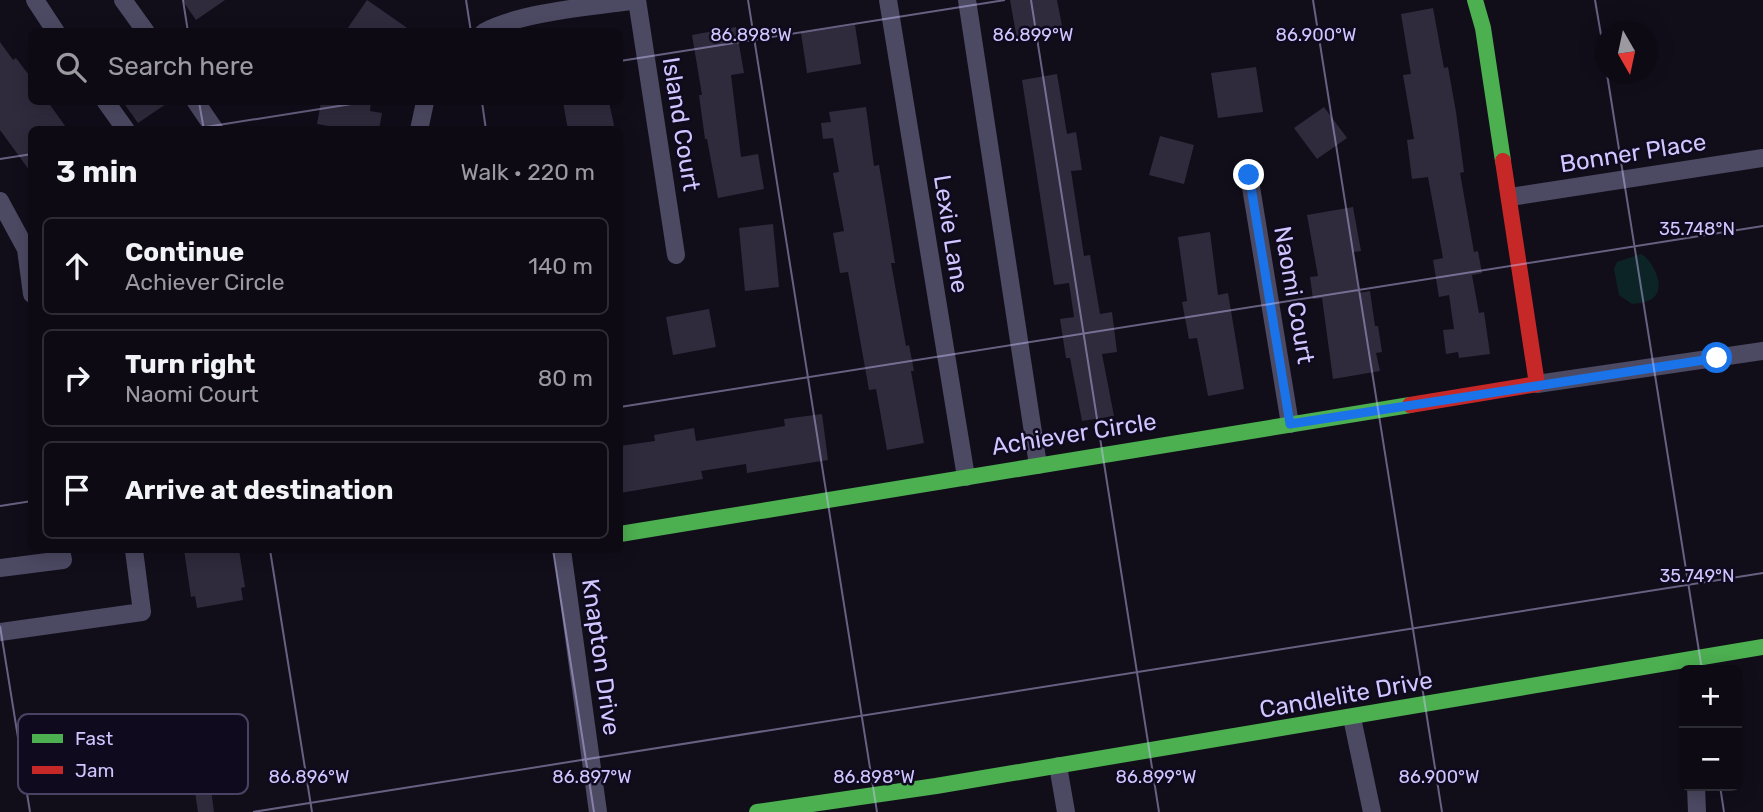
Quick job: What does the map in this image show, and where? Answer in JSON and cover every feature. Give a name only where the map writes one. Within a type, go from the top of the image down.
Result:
[{"type":"street","points":[[35,0],[53,28]]},
{"type":"street","points":[[123,0],[143,28]]},
{"type":"street","points":[[491,28],[524,19],[638,0]]},
{"type":"street","name":"Island Court","points":[[638,0],[677,255]]},
{"type":"street","name":"Lexie Lane","points":[[888,0],[966,477]]},
{"type":"street","name":"Lexie Lane","points":[[967,0],[1038,465]]},
{"type":"street","points":[[1475,0],[1483,28],[1537,384]]},
{"type":"street","points":[[108,105],[123,126]]},
{"type":"street","points":[[197,105],[212,126]]},
{"type":"street","points":[[419,126],[424,105]]},
{"type":"street","name":"Bonner Place","points":[[1510,197],[1763,158]]},
{"type":"street","name":"Naomi Court","points":[[1249,175],[1290,424]]},
{"type":"street","points":[[0,201],[28,247]]},
{"type":"street","name":"Achiever Circle","points":[[623,534],[1537,384],[1763,351]]},
{"type":"street","points":[[0,568],[63,561],[62,553]]},
{"type":"street","points":[[0,632],[142,612],[134,553]]},
{"type":"street","name":"Knapton Drive","points":[[562,553],[598,812]]},
{"type":"street","name":"Candlelite Drive","points":[[1689,665],[1763,647]]},
{"type":"street","name":"Candlelite Drive","points":[[757,812],[936,786],[1679,667]]},
{"type":"street","points":[[1352,718],[1372,812]]},
{"type":"street","points":[[1058,766],[1066,812]]},
{"type":"street","points":[[1696,791],[1697,812]]},
{"type":"green space","points":[[1641,254],[1655,271],[1658,288],[1653,298],[1632,304],[1619,295],[1614,269],[1617,262]]},
{"type":"building","points":[[182,0],[225,0],[196,20]]},
{"type":"building","points":[[367,0],[407,28],[348,28]]},
{"type":"building","points":[[1010,0],[1057,0],[1063,31],[1017,39]]},
{"type":"building","points":[[1433,8],[1444,68],[1448,67],[1456,112],[1464,172],[1460,173],[1474,252],[1478,251],[1482,273],[1472,275],[1479,313],[1484,312],[1490,354],[1459,358],[1458,352],[1446,354],[1443,330],[1454,329],[1449,295],[1439,297],[1433,260],[1443,258],[1428,177],[1412,179],[1407,140],[1414,139],[1403,75],[1411,74],[1401,14]]},
{"type":"building","points":[[855,25],[861,64],[807,73],[801,33]]},
{"type":"building","points":[[736,27],[744,73],[731,75],[741,157],[758,154],[764,189],[718,198],[705,139],[699,95],[702,95],[692,35]]},
{"type":"building","points":[[0,42],[13,60],[16,58],[28,74],[28,105],[50,105],[65,126],[28,126],[28,168],[0,130]]},
{"type":"building","points":[[1256,67],[1263,112],[1218,118],[1211,73]]},
{"type":"building","points":[[1057,74],[1067,134],[1076,132],[1082,170],[1071,171],[1084,256],[1090,255],[1100,314],[1112,312],[1117,352],[1102,354],[1114,416],[1082,421],[1070,358],[1066,358],[1060,319],[1074,317],[1069,283],[1054,285],[1022,80]]},
{"type":"building","points":[[125,105],[165,105],[138,123]]},
{"type":"building","points":[[320,105],[371,105],[370,111],[382,113],[380,126],[317,124]]},
{"type":"building","points":[[564,105],[610,105],[614,126],[567,126]]},
{"type":"building","points":[[866,107],[874,166],[879,165],[895,263],[891,263],[906,346],[909,345],[914,371],[911,371],[924,443],[887,450],[876,389],[869,390],[848,272],[840,273],[833,233],[844,231],[833,173],[839,172],[833,138],[823,139],[821,123],[831,122],[829,112]]},
{"type":"building","points":[[1324,107],[1347,138],[1317,159],[1294,128]]},
{"type":"building","points":[[1160,136],[1194,145],[1184,184],[1149,175]]},
{"type":"building","points":[[1353,207],[1361,251],[1353,252],[1359,293],[1370,291],[1382,352],[1376,353],[1380,371],[1333,379],[1322,298],[1313,299],[1310,277],[1318,276],[1307,215]]},
{"type":"building","points":[[773,224],[779,287],[745,291],[739,228]]},
{"type":"building","points":[[1210,232],[1218,295],[1228,293],[1244,389],[1208,396],[1197,338],[1189,339],[1182,302],[1187,301],[1178,237]]},
{"type":"building","points":[[709,309],[716,347],[673,355],[666,317]]},
{"type":"building","points":[[822,414],[828,460],[747,473],[746,464],[701,471],[703,479],[623,492],[623,446],[655,441],[654,435],[694,428],[696,441],[785,426],[784,419]]},
{"type":"building","points":[[184,553],[239,553],[245,587],[241,588],[243,600],[197,608],[195,596],[191,597]]},
{"type":"building","points":[[195,794],[212,794],[214,812],[198,812]]},
{"type":"traffic: fast","points":[[1475,0],[1483,28],[1503,161]]},
{"type":"traffic: fast","points":[[623,534],[1410,405]]},
{"type":"traffic: fast","points":[[757,812],[936,786],[1763,647]]},
{"type":"traffic: jam","points":[[1410,405],[1537,384],[1503,161]]},
{"type":"route","points":[[1249,175],[1290,424],[1717,358]]}]
